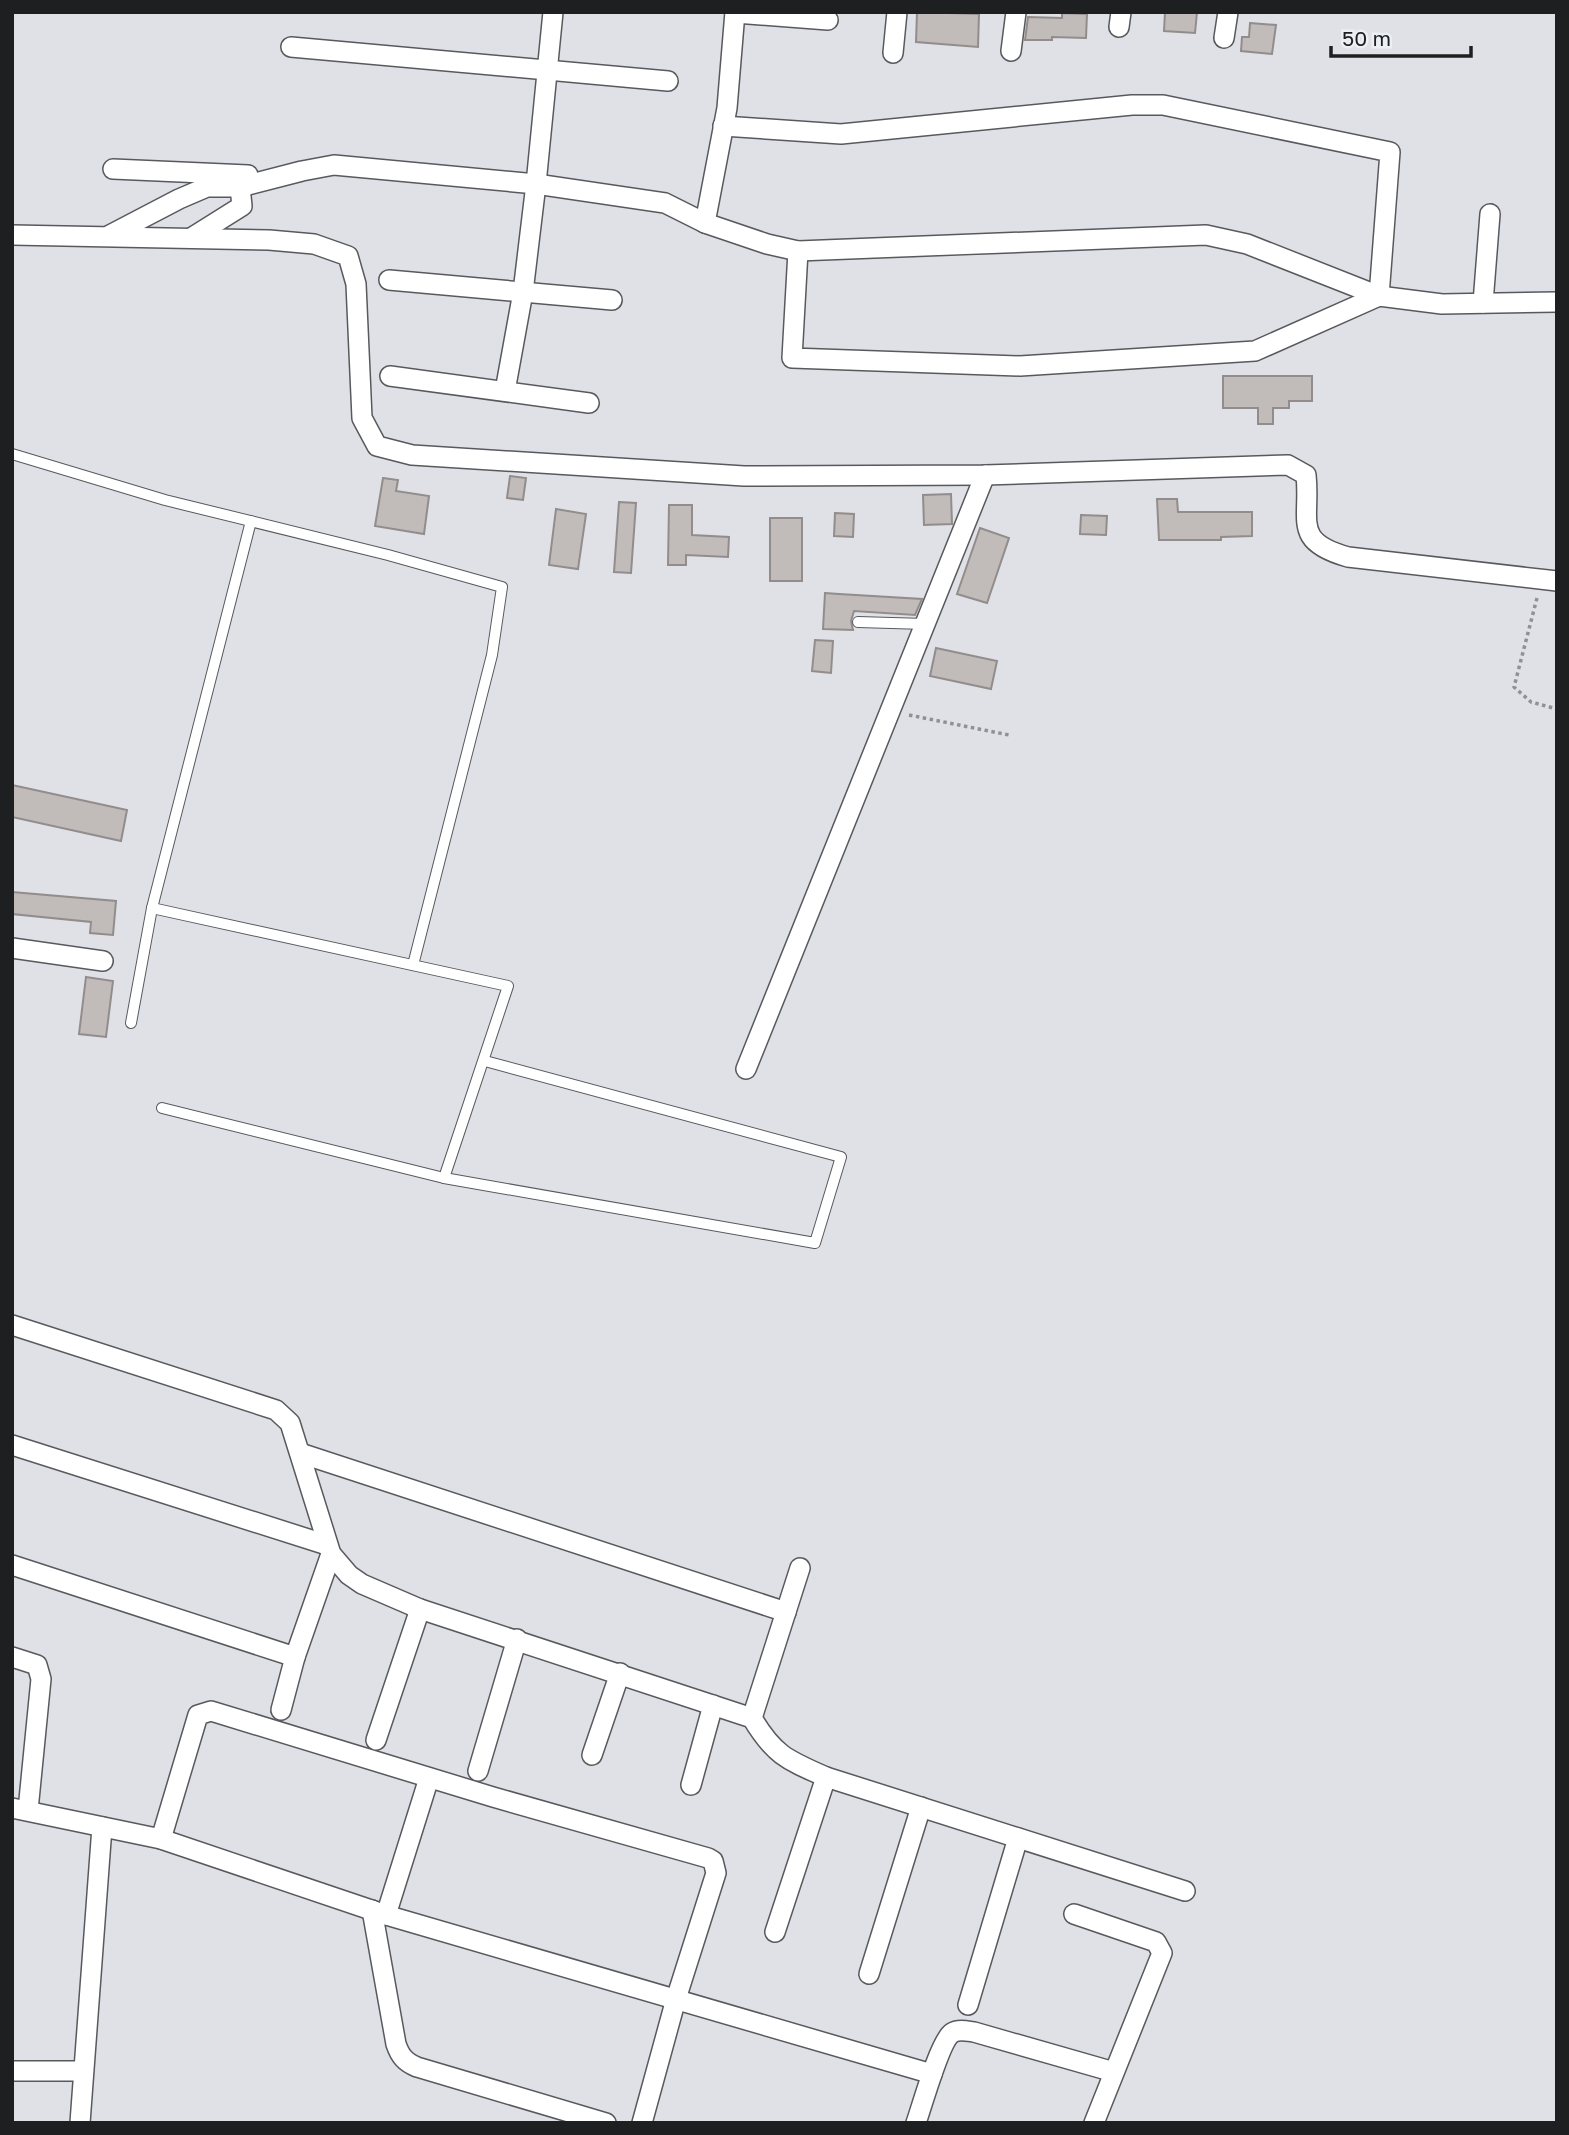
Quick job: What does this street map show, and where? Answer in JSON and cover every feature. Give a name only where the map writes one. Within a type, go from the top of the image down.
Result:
[{"type":"street","points":[[505,391],[523,292],[553,12]]},
{"type":"street","points":[[893,53],[897,12]]},
{"type":"street","points":[[1011,51],[1016,12]]},
{"type":"street","points":[[1224,38],[1228,12]]},
{"type":"street","points":[[705,223],[723,126],[735,13],[828,20]]},
{"type":"street","points":[[291,47],[668,81]]},
{"type":"street","points":[[723,126],[841,134],[1132,105],[1163,105],[1390,152],[1379,296]]},
{"type":"street","points":[[106,237],[207,187],[240,187],[334,165],[536,184],[665,203],[705,223],[767,244],[798,251],[1206,235],[1247,244],[1379,296],[1442,304],[1557,302]]},
{"type":"street","points":[[113,169],[284,177]]},
{"type":"street","points":[[191,238],[242,206],[240,187]]},
{"type":"street","points":[[1483,303],[1490,214]]},
{"type":"street","points":[[12,235],[269,240],[314,244],[348,256],[356,284],[362,418],[377,446],[412,455],[744,476],[985,475],[1288,465],[1306,475],[1306,522],[1312,540],[1326,551],[1348,557],[1549,580]]},
{"type":"street","points":[[798,251],[792,358],[1020,366],[1255,351],[1379,296]]},
{"type":"street","points":[[389,280],[612,300]]},
{"type":"street","points":[[390,376],[589,402]]},
{"type":"street","points":[[746,1069],[985,475]]},
{"type":"street","points":[[12,947],[103,961]]},
{"type":"street","points":[[12,1325],[276,1410],[290,1423],[329,1550],[349,1574],[362,1584],[420,1609],[752,1718],[765,1741],[776,1752],[790,1762],[826,1777],[1185,1891]]},
{"type":"street","points":[[12,1446],[329,1550]]},
{"type":"street","points":[[300,1452],[786,1612]]},
{"type":"street","points":[[281,1710],[329,1550]]},
{"type":"street","points":[[12,1565],[295,1657]]},
{"type":"street","points":[[752,1718],[800,1568]]},
{"type":"street","points":[[376,1740],[420,1609]]},
{"type":"street","points":[[478,1771],[517,1639]]},
{"type":"street","points":[[12,1657],[37,1665],[41,1679],[20,1809],[161,1839],[379,1913],[932,2074]]},
{"type":"street","points":[[592,1755],[620,1673]]},
{"type":"street","points":[[691,1785],[713,1705]]},
{"type":"street","points":[[161,1839],[198,1715],[211,1711],[429,1778],[708,1858],[713,1861],[716,1873],[676,1999],[642,2123]]},
{"type":"street","points":[[775,1932],[826,1777]]},
{"type":"street","points":[[429,1778],[379,1913],[396,2044],[405,2061],[417,2067],[606,2123]]},
{"type":"street","points":[[869,1974],[921,1807]]},
{"type":"street","points":[[80,2123],[102,1827]]},
{"type":"street","points":[[968,2005],[1018,1838]]},
{"type":"street","points":[[1074,1914],[1156,1942],[1162,1953],[1094,2123]]},
{"type":"street","points":[[916,2123],[948,2037],[959,2030],[1114,2072]]},
{"type":"street","points":[[12,2071],[83,2071]]},
{"type":"lane","points":[[12,454],[165,500],[502,587],[492,655],[413,965]]},
{"type":"lane","points":[[131,1023],[152,908],[251,522]]},
{"type":"lane","points":[[858,622],[925,624]]},
{"type":"lane","points":[[152,908],[508,986],[444,1178]]},
{"type":"lane","points":[[162,1108],[444,1178],[815,1243],[841,1157],[485,1060]]},
{"type":"path","points":[[1549,580],[1514,687],[1531,702],[1557,709]]},
{"type":"path","points":[[890,711],[1009,735]]},
{"type":"building","points":[[917,12],[979,14],[978,47],[916,42]]},
{"type":"building","points":[[1165,12],[1197,12],[1195,33],[1164,31]]},
{"type":"building","points":[[1062,13],[1087,14],[1086,38],[1052,37],[1052,40],[1025,40],[1028,17],[1062,18]]},
{"type":"building","points":[[1250,23],[1276,25],[1272,54],[1241,51],[1242,37],[1249,37]]},
{"type":"building","points":[[1223,376],[1312,376],[1312,401],[1289,401],[1289,408],[1273,408],[1273,424],[1258,424],[1258,408],[1223,408]]},
{"type":"building","points":[[510,476],[526,478],[523,500],[507,498]]},
{"type":"building","points":[[383,478],[398,480],[396,491],[429,496],[424,534],[375,526]]},
{"type":"building","points":[[951,494],[952,524],[924,525],[923,495]]},
{"type":"building","points":[[1157,499],[1177,499],[1178,512],[1252,512],[1252,536],[1221,537],[1221,540],[1159,540]]},
{"type":"building","points":[[619,502],[636,503],[631,573],[614,572]]},
{"type":"building","points":[[669,505],[692,505],[692,535],[729,537],[728,557],[686,555],[686,565],[668,565]]},
{"type":"building","points":[[556,509],[586,514],[578,569],[549,565]]},
{"type":"building","points":[[835,513],[854,514],[853,537],[834,536]]},
{"type":"building","points":[[1081,515],[1107,516],[1106,535],[1080,534]]},
{"type":"building","points":[[770,518],[802,518],[802,581],[770,581]]},
{"type":"building","points":[[980,528],[1009,538],[987,603],[957,594]]},
{"type":"building","points":[[825,593],[922,599],[915,615],[854,611],[851,621],[853,630],[823,629]]},
{"type":"building","points":[[815,640],[833,641],[831,673],[812,671]]},
{"type":"building","points":[[936,648],[997,661],[991,689],[930,676]]},
{"type":"building","points":[[12,785],[127,810],[121,841],[12,817]]},
{"type":"building","points":[[12,892],[116,901],[113,935],[90,933],[91,922],[12,914]]},
{"type":"building","points":[[86,977],[113,981],[106,1037],[79,1034]]}]
